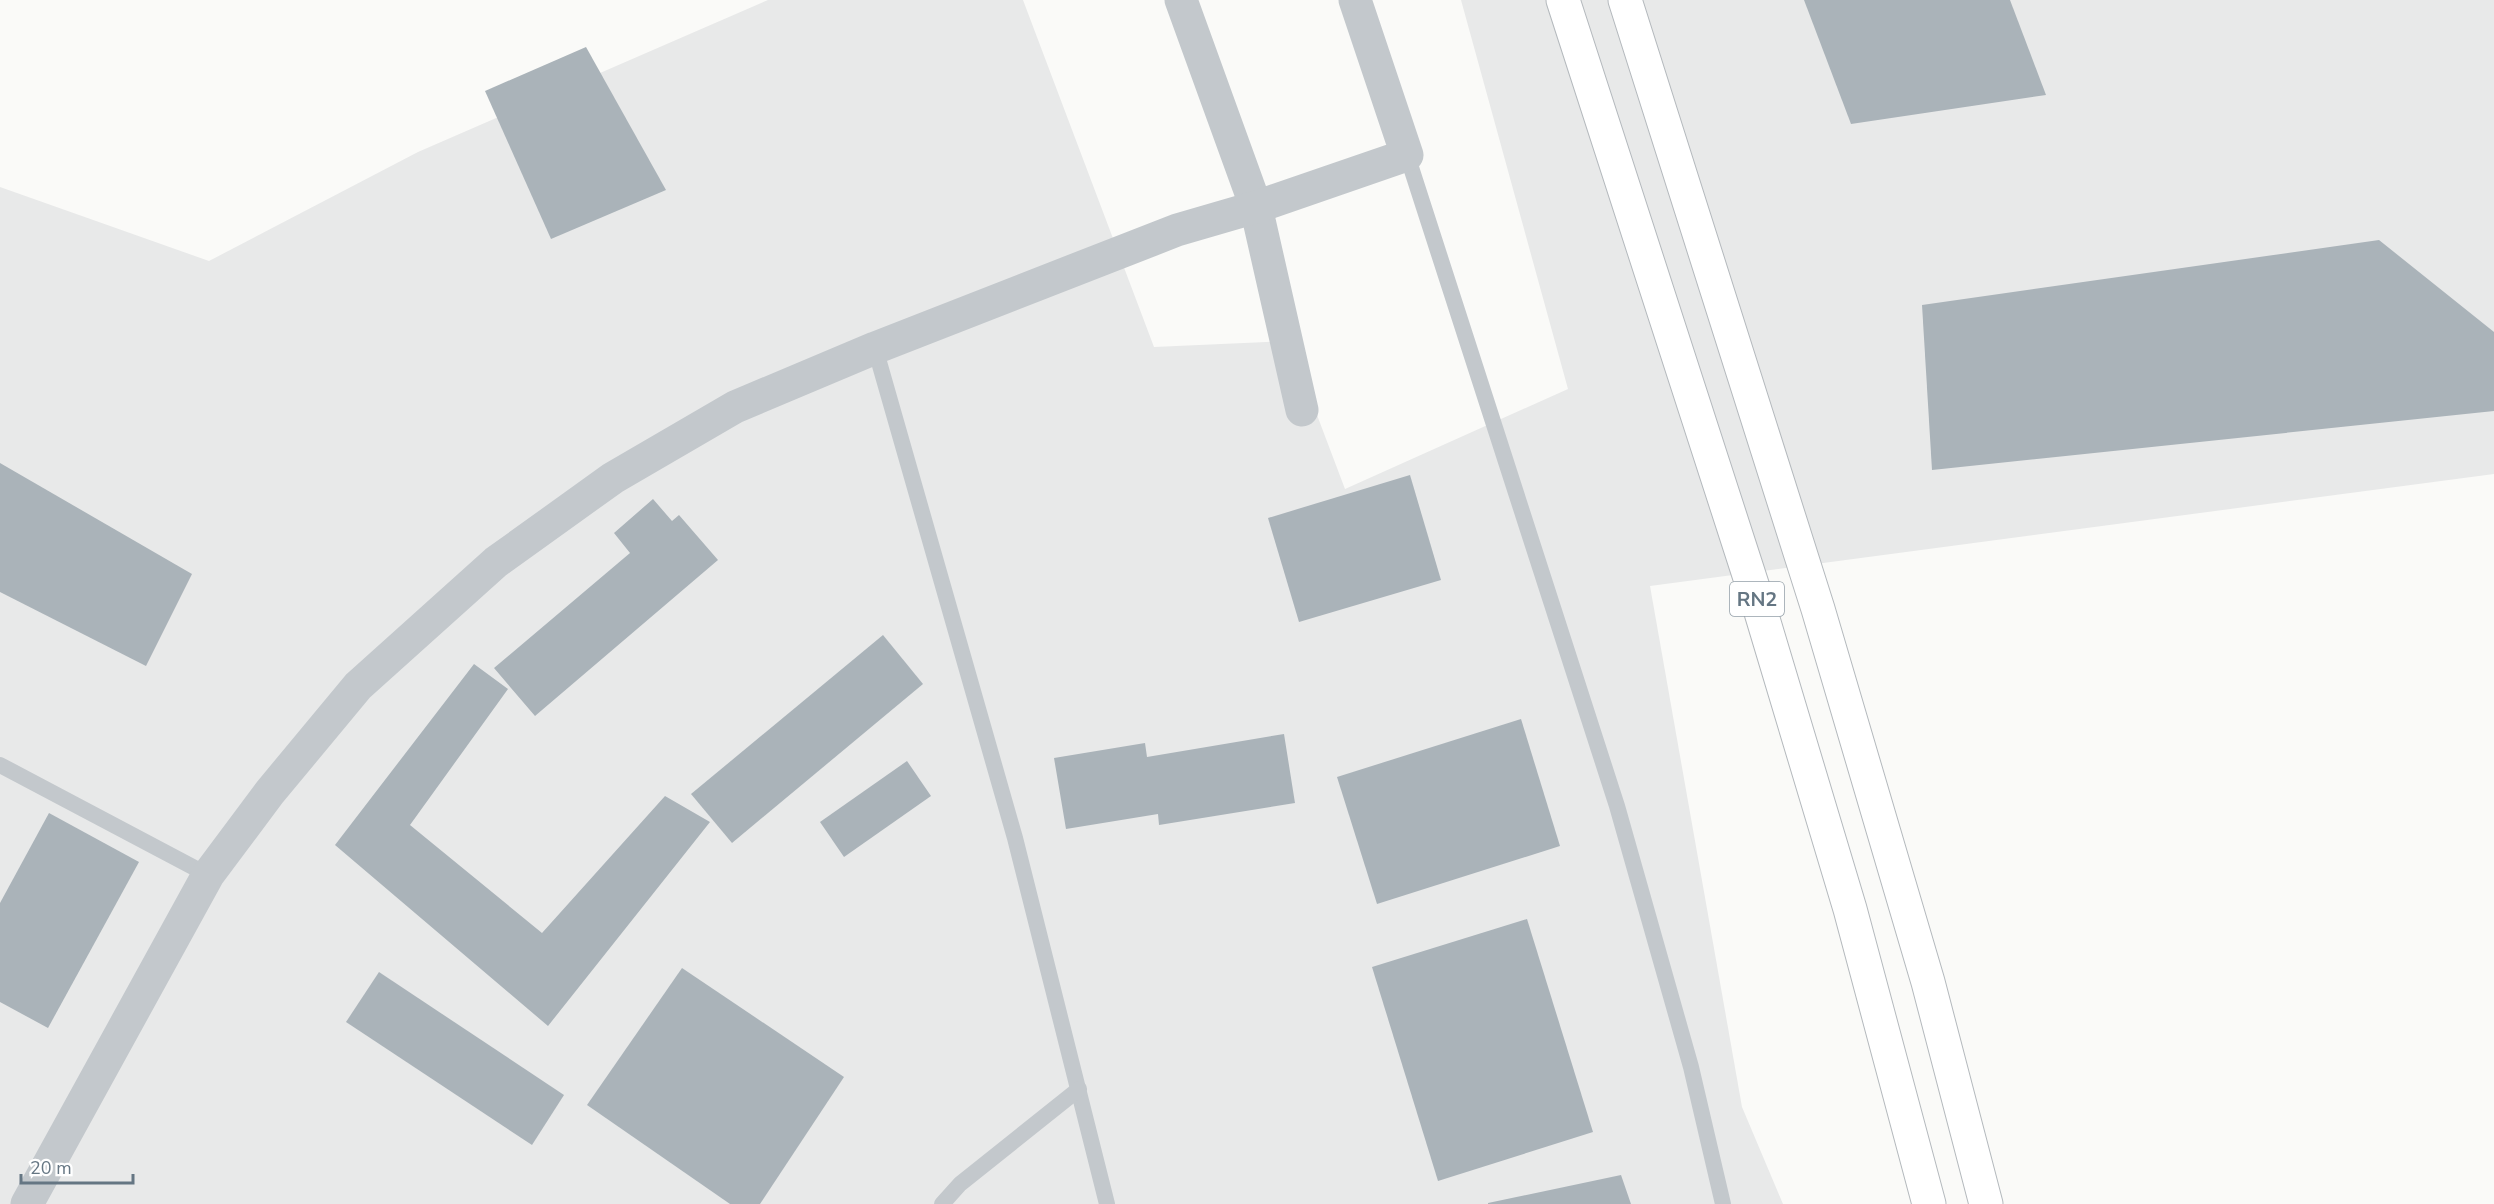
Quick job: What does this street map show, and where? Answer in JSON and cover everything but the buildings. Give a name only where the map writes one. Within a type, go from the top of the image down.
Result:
[{"type":"highway","name":"RN2","points":[[1563,0],[1763,620],[1850,909],[1929,1204]]},
{"type":"highway","name":"RN2","points":[[1625,0],[1821,620],[1928,982],[1986,1204]]},
{"type":"street","points":[[1181,0],[1256,207],[1302,410]]},
{"type":"street","points":[[27,1204],[208,875],[270,792],[358,686],[496,562],[614,478],[735,407],[876,348],[1177,230],[1256,207],[1407,155],[1355,0]]},
{"type":"lane","points":[[1407,155],[1617,806],[1691,1067],[1723,1204]]},
{"type":"lane","points":[[876,348],[1015,838],[1107,1204]]},
{"type":"lane","points":[[0,765],[208,875]]},
{"type":"lane","points":[[942,1204],[960,1184],[1079,1089]]},
{"type":"shaded area","points":[[768,0],[1023,0],[1154,347],[1289,341],[1345,489],[1568,389],[1461,0],[2494,0],[2494,474],[1650,586],[1742,1107],[1783,1204],[0,1204],[0,187],[209,261],[418,152]]}]
